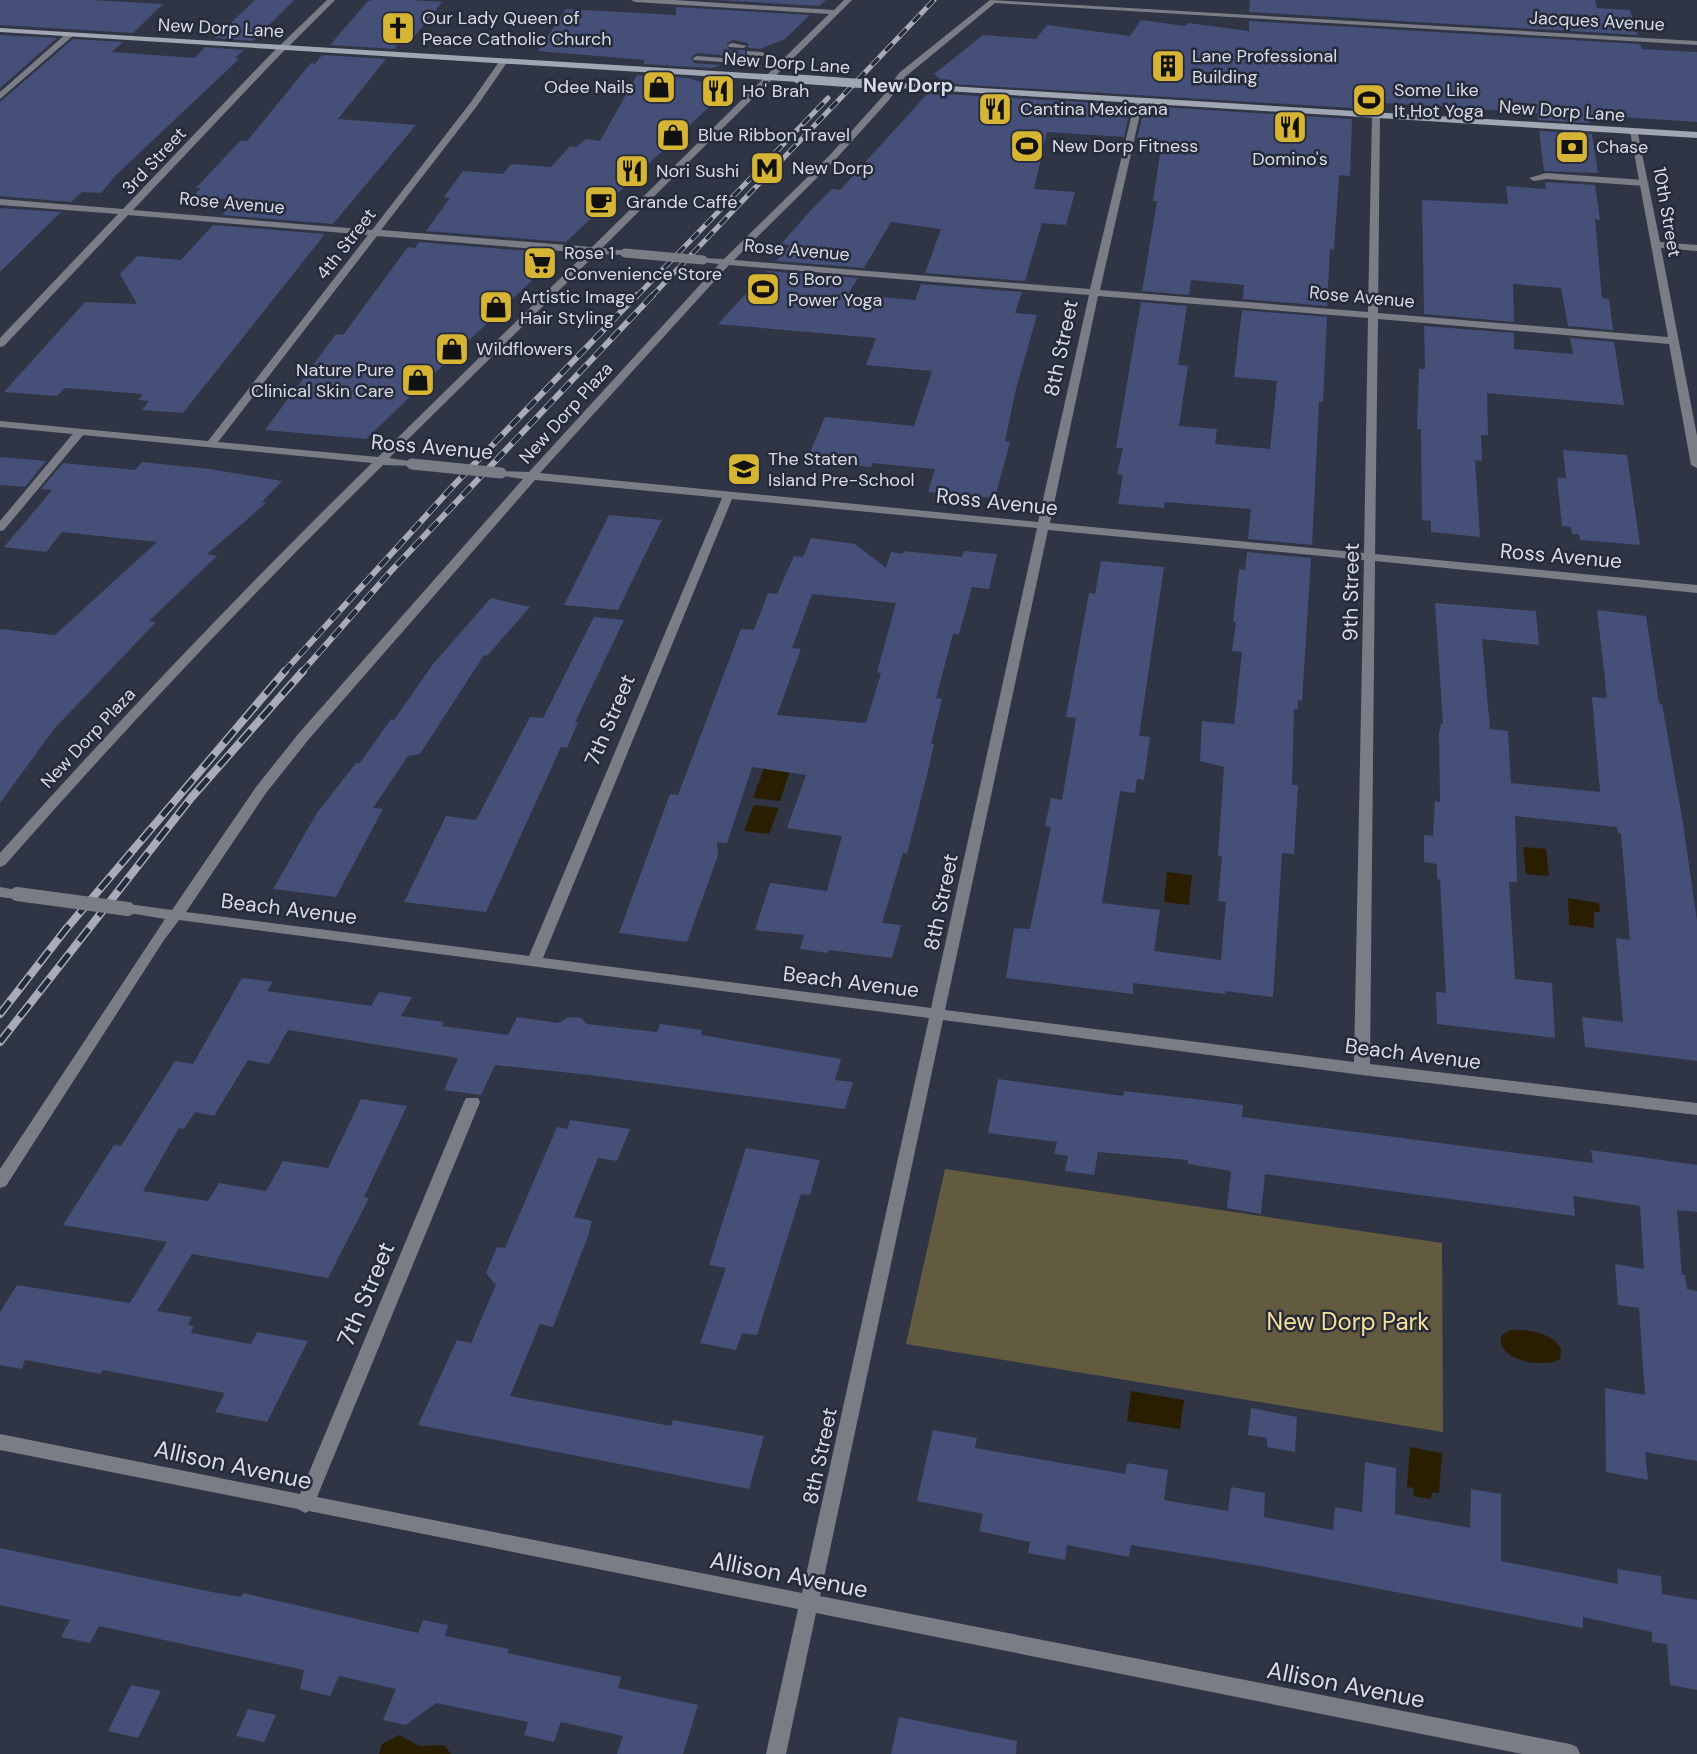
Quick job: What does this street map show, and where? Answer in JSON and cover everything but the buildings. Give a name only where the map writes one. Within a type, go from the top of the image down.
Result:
[{"type":"street","name":"3rd Street","points":[[0,344],[331,0]]},
{"type":"street","points":[[635,0],[836,12]]},
{"type":"street","name":"New Dorp Plaza","points":[[0,862],[164,680],[380,461],[848,0]]},
{"type":"street","name":"New Dorp Plaza","points":[[0,1182],[159,937],[289,753],[726,262],[832,158],[902,75],[994,1]]},
{"type":"street","name":"Jacques Avenue","points":[[994,1],[1697,43]]},
{"type":"street","name":"New Dorp Lane","points":[[0,30],[1697,135]]},
{"type":"street","points":[[0,96],[70,35]]},
{"type":"street","points":[[710,50],[743,46]]},
{"type":"street","points":[[696,58],[749,58],[762,54]]},
{"type":"street","name":"4th Street","points":[[210,445],[375,233],[504,61]]},
{"type":"street","name":"8th Street","points":[[776,1754],[1094,293],[1139,100]]},
{"type":"street","name":"9th Street","points":[[1362,1069],[1376,115]]},
{"type":"street","name":"10th Street","points":[[1634,131],[1697,465]]},
{"type":"street","points":[[1534,178],[1546,176],[1644,183]]},
{"type":"street","name":"Rose Avenue","points":[[0,202],[1674,341]]},
{"type":"street","points":[[1655,245],[1697,248]]},
{"type":"street","points":[[1681,379],[1697,380]]},
{"type":"street","name":"Ross Avenue","points":[[0,424],[1697,589]]},
{"type":"street","points":[[0,528],[80,432]]},
{"type":"street","name":"7th Street","points":[[534,962],[729,496]]},
{"type":"street","name":"Beach Avenue","points":[[0,892],[1362,1069],[1697,1109]]},
{"type":"street","name":"7th Street","points":[[305,1505],[472,1102]]},
{"type":"street","name":"Allison Avenue","points":[[0,1442],[305,1505],[1570,1754]]},
{"type":"green space","name":"New Dorp Park","points":[[945,1169],[1442,1243],[1443,1432],[906,1344]]},
{"type":"shaded area","points":[[764,768],[790,771],[780,801],[753,798]]},
{"type":"shaded area","points":[[754,805],[779,808],[769,834],[744,831]]},
{"type":"shaded area","points":[[1523,847],[1546,849],[1549,876],[1526,874]]},
{"type":"shaded area","points":[[1167,872],[1192,875],[1189,905],[1164,902]]},
{"type":"shaded area","points":[[1568,898],[1599,903],[1600,912],[1594,912],[1594,928],[1569,925]]},
{"type":"shaded area","points":[[1510,1330],[1531,1331],[1552,1339],[1561,1349],[1560,1359],[1533,1363],[1513,1357],[1501,1345],[1501,1336]]},
{"type":"shaded area","points":[[1131,1391],[1184,1400],[1180,1429],[1127,1421]]},
{"type":"shaded area","points":[[1410,1447],[1442,1453],[1439,1493],[1432,1492],[1431,1499],[1413,1496],[1414,1488],[1407,1487]]},
{"type":"shaded area","points":[[399,1735],[419,1746],[444,1745],[451,1754],[379,1754],[382,1744]]},
{"type":"railway","points":[[651,297],[934,0]]},
{"type":"railway","points":[[636,297],[828,98]]},
{"type":"railway","points":[[283,673],[454,485],[637,295]]},
{"type":"railway","points":[[301,673],[391,571],[653,295]]},
{"type":"railway","points":[[0,1014],[66,929],[285,671]]},
{"type":"railway","points":[[0,1042],[191,798],[303,671]]},
{"type":"place","name":"Our Lady Queen of Peace Catholic Church","points":[[398,28]]},
{"type":"place","name":"Lane Professional Building","points":[[1168,66]]},
{"type":"place","name":"Odee Nails","points":[[659,87]]},
{"type":"place","name":"Ho' Brah","points":[[718,91]]},
{"type":"place","name":"Some Like It Hot Yoga","points":[[1369,100]]},
{"type":"place","name":"Cantina Mexicana","points":[[995,109]]},
{"type":"place","name":"Domino's","points":[[1290,127]]},
{"type":"place","name":"Blue Ribbon Travel","points":[[673,135]]},
{"type":"place","name":"New Dorp Fitness","points":[[1027,146]]},
{"type":"place","name":"Chase","points":[[1572,147]]},
{"type":"place","name":"New Dorp","points":[[767,168]]},
{"type":"place","name":"Nori Sushi","points":[[632,171]]},
{"type":"place","name":"Grande Caffe","points":[[601,202]]},
{"type":"place","name":"Rose 1 Convenience Store","points":[[540,263]]},
{"type":"place","name":"5 Boro Power Yoga","points":[[763,289]]},
{"type":"place","name":"Artistic Image Hair Styling","points":[[496,307]]},
{"type":"place","name":"Wildflowers","points":[[452,349]]},
{"type":"place","name":"Nature Pure Clinical Skin Care","points":[[418,380]]},
{"type":"place","name":"The Staten Island Pre-School","points":[[744,469]]},
{"type":"district","name":"New Dorp","points":[[908,85]]}]
